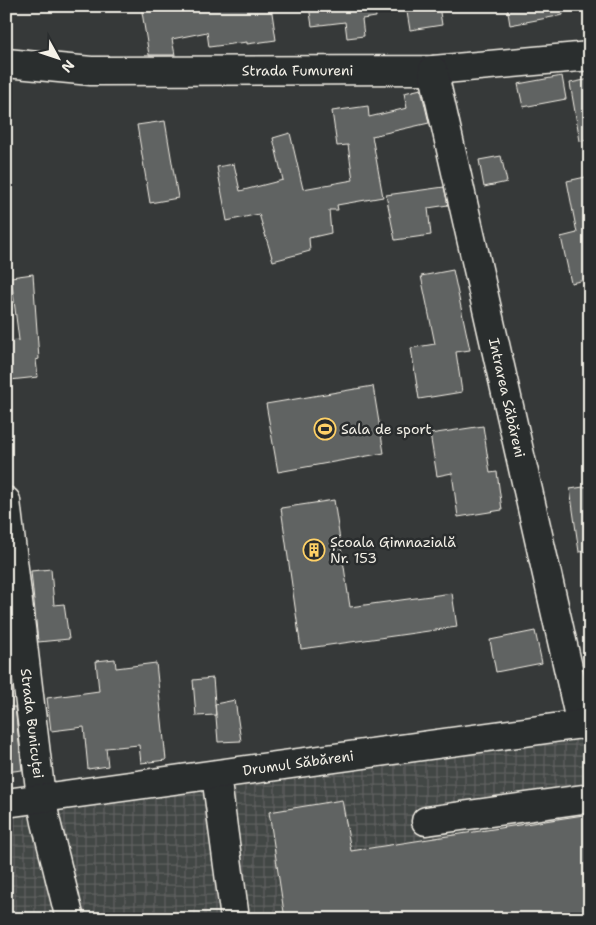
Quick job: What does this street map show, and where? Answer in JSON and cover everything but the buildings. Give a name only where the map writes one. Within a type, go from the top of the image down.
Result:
[{"type":"street","name":"Strada Fumureni","points":[[6,63],[91,71],[434,70],[590,56]]},
{"type":"street","name":"Intrarea Săbăreni","points":[[434,70],[586,724]]},
{"type":"street","name":"Strada Bunicuței","points":[[6,501],[41,797],[70,919]]},
{"type":"street","name":"Drumul Săbăreni","points":[[6,803],[586,724]]},
{"type":"street","points":[[216,775],[235,919]]},
{"type":"street","points":[[426,821],[590,798]]},
{"type":"shaded area","points":[[590,711],[590,919],[6,919],[6,792]]},
{"type":"place","name":"Sala de sport","points":[[325,429]]},
{"type":"place","name":"Școala Gimnazială Nr. 153","points":[[314,550]]}]
